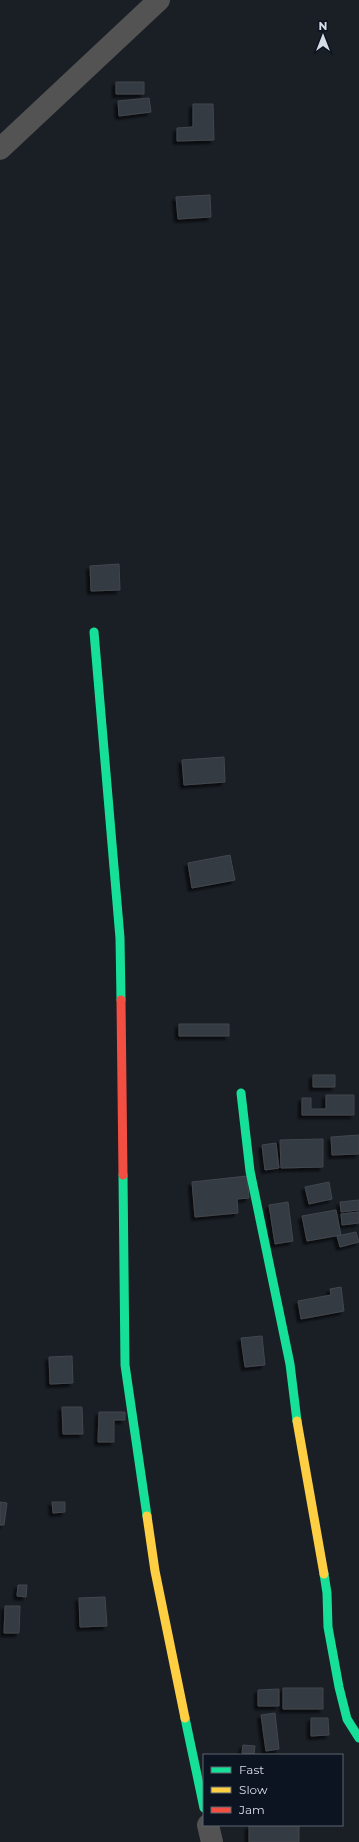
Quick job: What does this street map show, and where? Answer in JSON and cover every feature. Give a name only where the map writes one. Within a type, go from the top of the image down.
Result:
[{"type":"street","points":[[0,149],[159,0]]},
{"type":"street","points":[[94,632],[120,938],[125,1365],[155,1571],[203,1803]]},
{"type":"street","points":[[241,1093],[250,1170],[290,1364],[298,1428],[327,1593],[328,1627],[339,1687],[347,1719],[359,1738]]},
{"type":"street","points":[[208,1826],[212,1842]]},
{"type":"building","points":[[116,82],[144,82],[144,94],[116,94]]},
{"type":"building","points":[[149,98],[151,112],[119,116],[118,101]]},
{"type":"building","points":[[193,104],[213,104],[214,140],[177,141],[177,128],[193,127]]},
{"type":"building","points":[[210,195],[211,217],[178,219],[176,197]]},
{"type":"building","points":[[119,564],[120,590],[91,591],[90,566]]},
{"type":"building","points":[[224,757],[225,782],[184,785],[182,760]]},
{"type":"building","points":[[230,855],[235,880],[192,888],[188,863]]},
{"type":"building","points":[[179,1024],[229,1024],[229,1036],[179,1036]]},
{"type":"building","points":[[313,1075],[335,1075],[335,1087],[313,1087]]},
{"type":"building","points":[[326,1095],[354,1095],[354,1115],[302,1115],[302,1098],[311,1098],[311,1109],[326,1109]]},
{"type":"building","points":[[359,1135],[359,1154],[332,1155],[331,1137]]},
{"type":"building","points":[[323,1139],[323,1167],[281,1168],[280,1140]]},
{"type":"building","points":[[276,1143],[279,1168],[265,1170],[262,1145]]},
{"type":"building","points":[[247,1176],[249,1198],[237,1199],[238,1213],[195,1217],[192,1182]]},
{"type":"building","points":[[329,1182],[332,1199],[309,1204],[305,1187]]},
{"type":"building","points":[[359,1200],[359,1210],[341,1212],[340,1202]]},
{"type":"building","points":[[288,1202],[293,1241],[275,1244],[269,1205]]},
{"type":"building","points":[[336,1210],[341,1235],[307,1241],[302,1216]]},
{"type":"building","points":[[359,1212],[359,1223],[342,1225],[341,1214]]},
{"type":"building","points":[[356,1232],[359,1242],[340,1247],[337,1236]]},
{"type":"building","points":[[341,1287],[344,1311],[301,1319],[298,1301],[331,1295],[330,1289]]},
{"type":"building","points":[[262,1336],[265,1365],[245,1367],[241,1338]]},
{"type":"building","points":[[72,1356],[73,1383],[50,1384],[49,1357]]},
{"type":"building","points":[[62,1407],[82,1407],[83,1434],[63,1434]]},
{"type":"building","points":[[99,1412],[125,1412],[125,1420],[114,1420],[114,1442],[98,1442]]},
{"type":"building","points":[[0,1502],[7,1503],[4,1525],[0,1525]]},
{"type":"building","points":[[52,1502],[65,1502],[65,1512],[53,1513]]},
{"type":"building","points":[[18,1585],[27,1585],[26,1597],[17,1596]]},
{"type":"building","points":[[105,1597],[107,1626],[80,1627],[79,1598]]},
{"type":"building","points":[[5,1606],[20,1606],[19,1633],[4,1633]]},
{"type":"building","points":[[283,1688],[323,1688],[323,1709],[283,1709]]},
{"type":"building","points":[[279,1689],[279,1706],[258,1706],[258,1690]]},
{"type":"building","points":[[275,1713],[279,1749],[266,1751],[261,1715]]},
{"type":"building","points":[[311,1718],[328,1718],[329,1735],[311,1736]]},
{"type":"building","points":[[243,1745],[255,1746],[254,1754],[242,1753]]},
{"type":"building","points":[[249,1826],[299,1826],[299,1842],[249,1842]]},
{"type":"traffic: fast","points":[[94,632],[120,938],[121,1000]]},
{"type":"traffic: fast","points":[[241,1093],[250,1171],[290,1364],[297,1421]]},
{"type":"traffic: fast","points":[[123,1175],[125,1365],[147,1516]]},
{"type":"traffic: fast","points":[[324,1574],[327,1593],[328,1627],[339,1687],[347,1719],[359,1738]]},
{"type":"traffic: fast","points":[[185,1718],[203,1803]]},
{"type":"traffic: slow","points":[[297,1421],[324,1574]]},
{"type":"traffic: slow","points":[[147,1516],[155,1571],[185,1718]]},
{"type":"traffic: jam","points":[[121,1000],[123,1175]]}]
